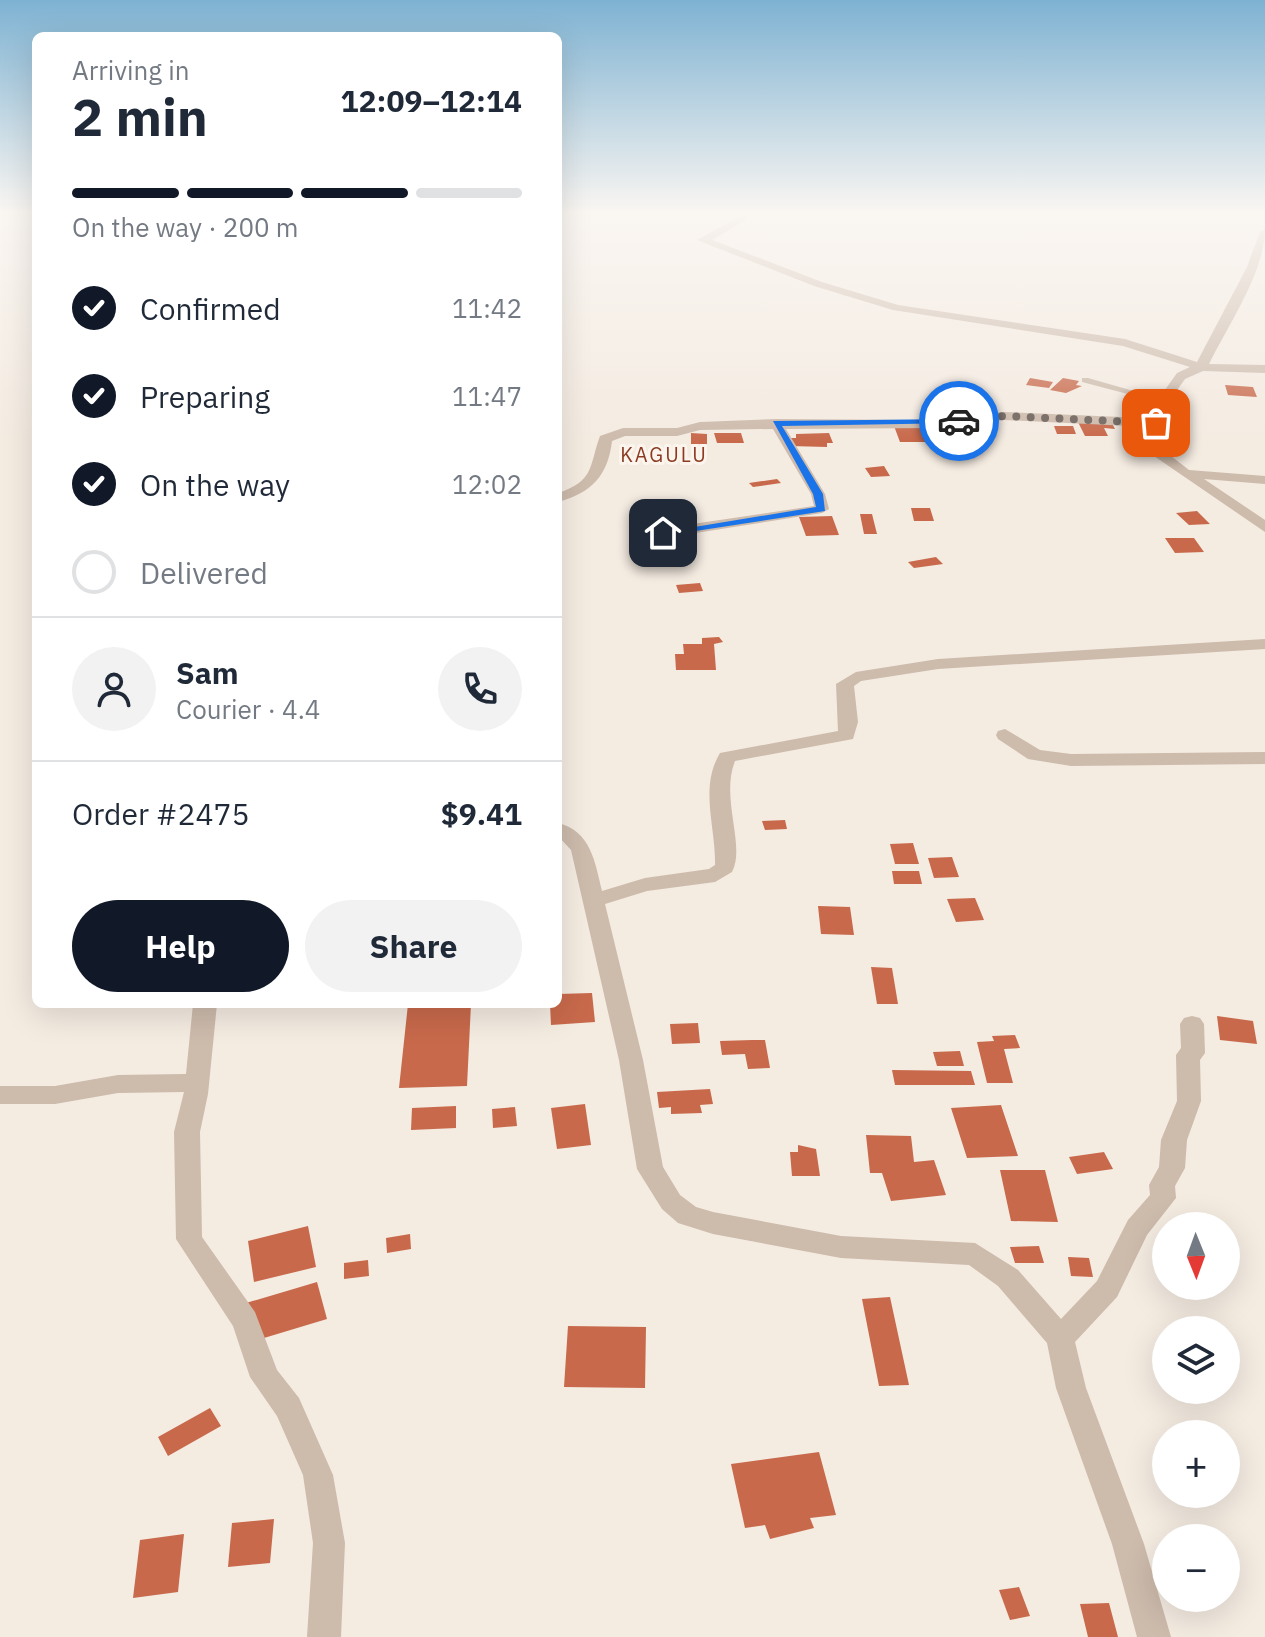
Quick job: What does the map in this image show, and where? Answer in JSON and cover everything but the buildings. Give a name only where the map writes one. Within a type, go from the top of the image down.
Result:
[{"type":"street","points":[[837,289],[870,301],[1125,343],[1201,367],[1265,369]]},
{"type":"street","points":[[1240,289],[1201,367],[1181,376],[1151,418],[1156,423],[1159,453],[1265,527]]},
{"type":"street","points":[[562,496],[588,484],[603,465],[605,439],[623,432],[677,432],[700,426],[776,423],[936,424],[1004,416],[1156,423]]},
{"type":"street","points":[[645,536],[822,509],[818,494],[776,423]]},
{"type":"street","points":[[1185,474],[1265,480]]},
{"type":"street","points":[[595,900],[645,885],[715,875],[725,867],[727,844],[716,789],[719,771],[727,757],[846,735],[850,718],[843,694],[845,684],[856,677],[938,664],[1265,644]]},
{"type":"street","points":[[1005,735],[1035,755],[1071,760],[1265,758]]},
{"type":"street","points":[[562,830],[581,848],[631,1060],[650,1169],[671,1202],[687,1215],[713,1223],[816,1243],[867,1249],[975,1254],[1008,1278],[1060,1339],[1071,1388],[1128,1544],[1154,1637]]},
{"type":"street","points":[[205,1008],[196,1094],[187,1132],[189,1239],[245,1321],[265,1377],[288,1407],[318,1475],[329,1543],[324,1637]]},
{"type":"street","points":[[1060,1339],[1107,1289],[1137,1228],[1163,1198],[1162,1185],[1172,1168],[1174,1140],[1189,1101],[1188,1055],[1193,1053],[1192,1024]]},
{"type":"street","points":[[0,1095],[55,1095],[118,1084],[196,1083]]},
{"type":"lane","points":[[1085,380],[1161,400]]},
{"type":"way so far","points":[[959,421],[1004,416],[1156,423]]},
{"type":"district","name":"KAGULU","points":[[664,454]]},
{"type":"route","points":[[663,533],[822,509],[818,494],[776,423],[936,424],[959,421]]}]
